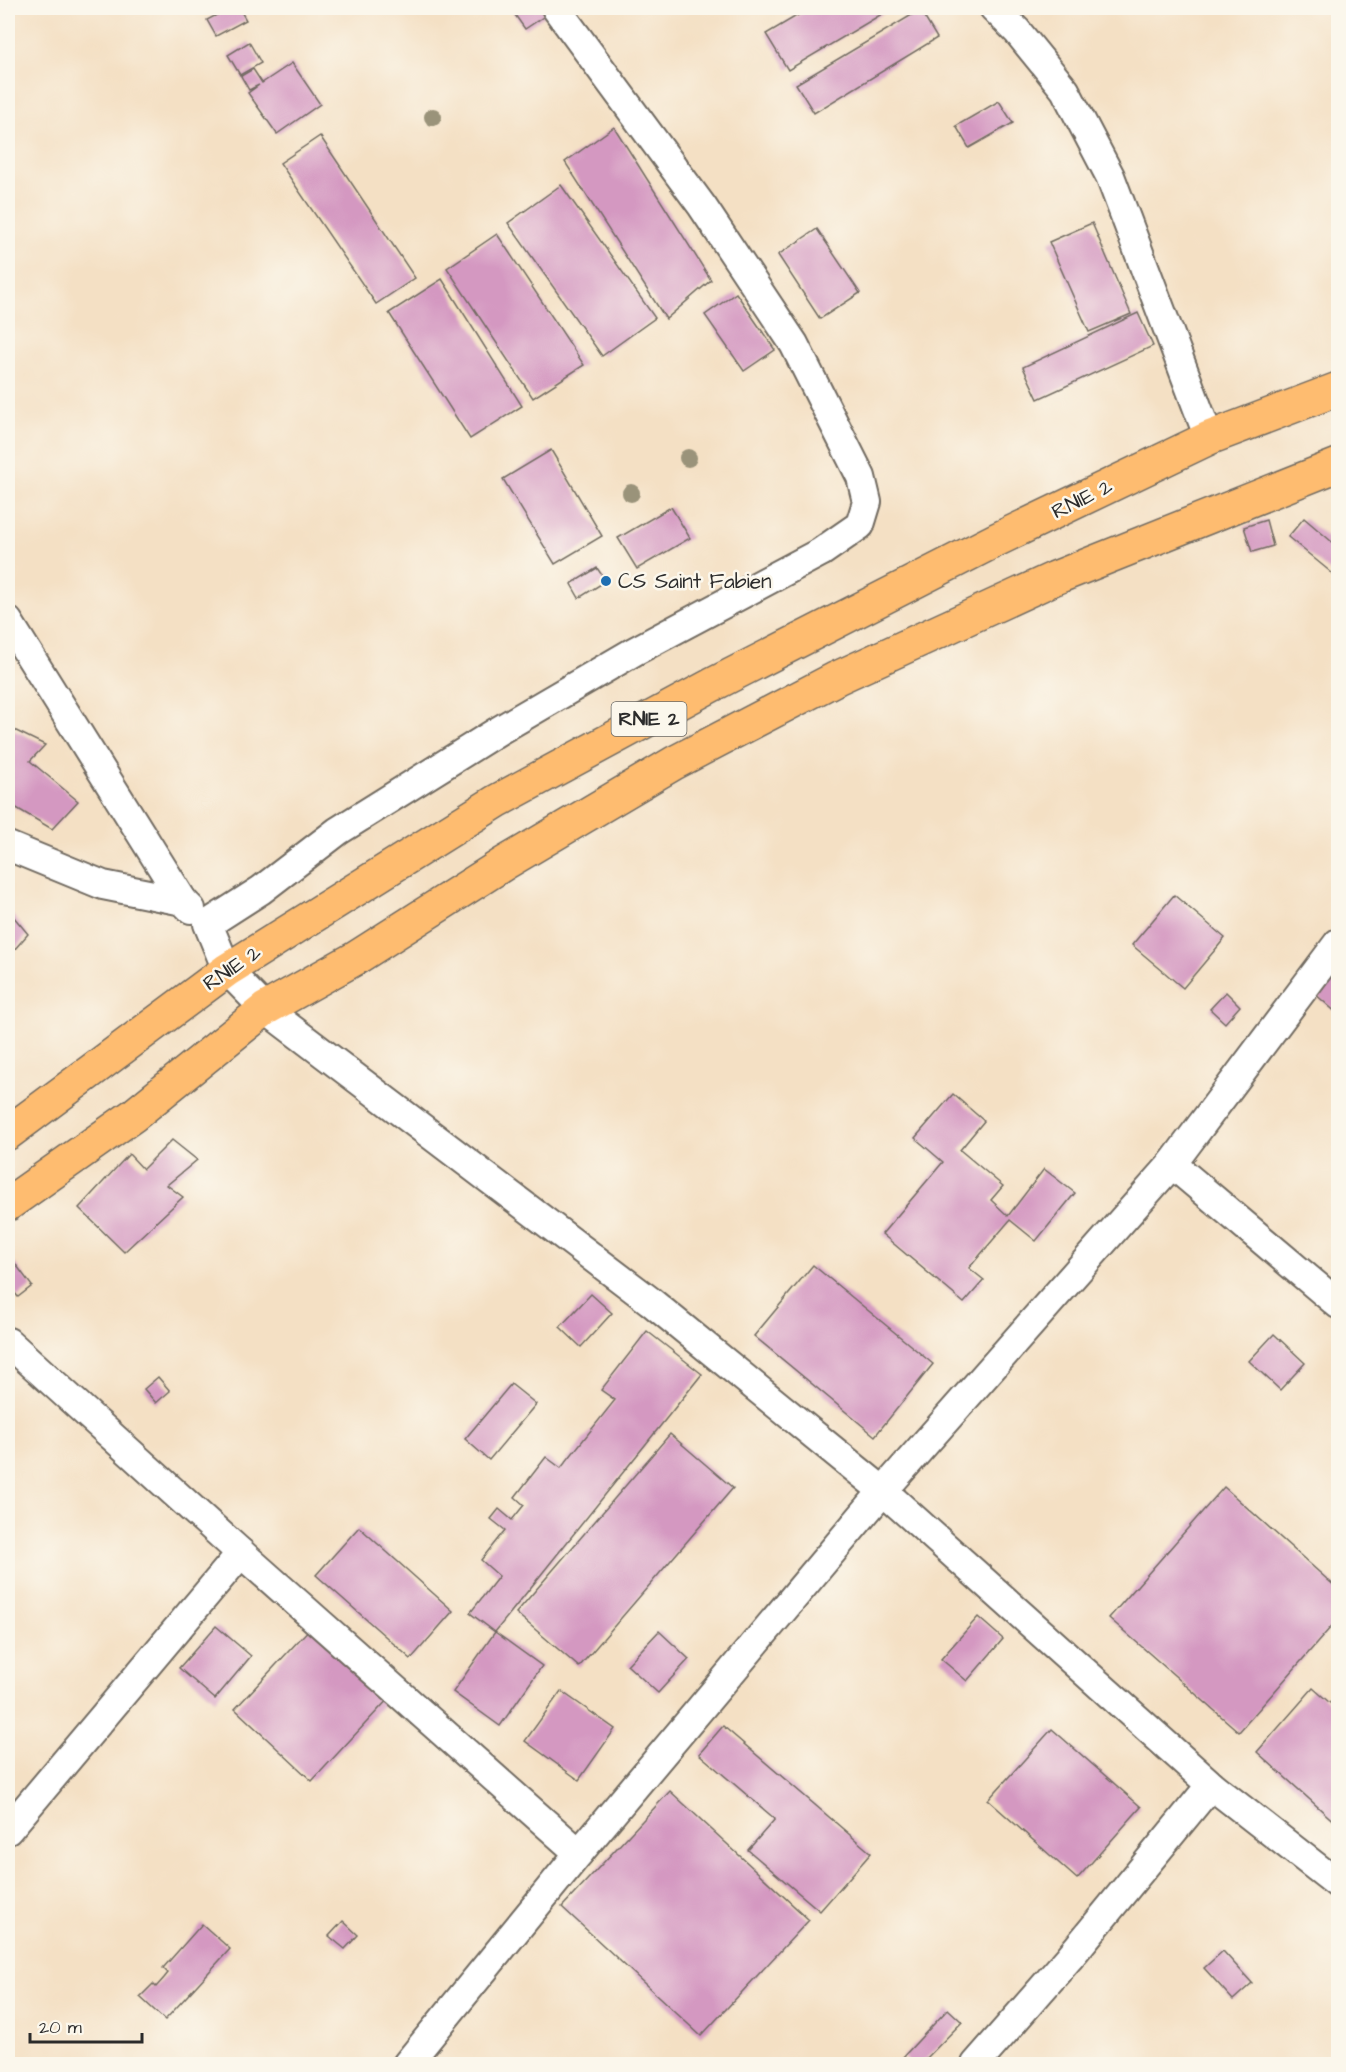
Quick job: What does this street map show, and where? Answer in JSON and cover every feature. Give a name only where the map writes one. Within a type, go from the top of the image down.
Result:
[{"type":"highway","name":"RNIE 2","points":[[8,1133],[227,970],[497,801],[712,685],[965,556],[1209,438],[1338,389]]},
{"type":"highway","name":"RNIE 2","points":[[8,1204],[134,1115],[265,1009],[356,958],[505,864],[675,763],[837,678],[1055,578],[1338,465]]},
{"type":"street","points":[[208,924],[261,890],[338,831],[406,787],[635,651],[821,552],[860,525],[867,502],[861,477],[794,344],[702,206],[556,8]]},
{"type":"street","points":[[994,8],[1017,31],[1065,90],[1110,176],[1209,438]]},
{"type":"street","points":[[8,621],[183,902],[208,924],[227,970],[265,1009],[650,1301],[883,1491],[1211,1785],[1338,1884]]},
{"type":"street","points":[[8,846],[103,885],[183,902]]},
{"type":"street","points":[[407,2064],[579,1853],[883,1491],[1172,1164],[1338,943]]},
{"type":"street","points":[[1172,1164],[1338,1304]]},
{"type":"street","points":[[8,1342],[241,1553],[579,1853]]},
{"type":"street","points":[[8,1830],[241,1553]]},
{"type":"street","points":[[976,2064],[1069,1958],[1211,1785]]},
{"type":"building","points":[[230,8],[239,8],[246,20],[216,36],[207,20]]},
{"type":"building","points":[[510,8],[541,8],[546,15],[525,29]]},
{"type":"building","points":[[810,8],[892,8],[788,70],[766,34]]},
{"type":"building","points":[[920,10],[937,38],[814,113],[796,84]]},
{"type":"building","points":[[249,42],[261,63],[240,75],[228,55]]},
{"type":"building","points":[[292,63],[320,104],[277,134],[248,93],[259,85],[249,90],[241,76],[253,69],[262,83]]},
{"type":"building","points":[[999,101],[1013,123],[969,148],[956,126]]},
{"type":"building","points":[[614,127],[711,280],[666,319],[565,162]]},
{"type":"building","points":[[320,136],[415,278],[376,304],[280,163]]},
{"type":"building","points":[[561,185],[655,318],[602,356],[508,223]]},
{"type":"building","points":[[1092,223],[1131,314],[1089,332],[1049,242]]},
{"type":"building","points":[[817,229],[860,293],[820,319],[778,255]]},
{"type":"building","points":[[497,234],[584,365],[533,398],[447,268]]},
{"type":"building","points":[[442,279],[522,406],[470,439],[389,313]]},
{"type":"building","points":[[736,293],[775,350],[744,371],[705,315]]},
{"type":"building","points":[[1138,313],[1153,346],[1038,399],[1023,367]]},
{"type":"building","points":[[551,450],[602,536],[555,564],[503,479]]},
{"type":"building","points":[[671,507],[690,538],[637,569],[618,538]]},
{"type":"building","points":[[1304,518],[1338,547],[1338,578],[1288,537]]},
{"type":"building","points":[[1266,520],[1273,546],[1252,552],[1244,527]]},
{"type":"building","points":[[597,568],[606,581],[579,598],[571,584]]},
{"type":"building","points":[[8,727],[45,745],[30,761],[78,801],[52,829],[8,803]]},
{"type":"building","points":[[1174,895],[1225,938],[1183,988],[1132,945]]},
{"type":"building","points":[[8,910],[28,934],[8,957]]},
{"type":"building","points":[[1338,964],[1338,1014],[1314,993]]},
{"type":"building","points":[[1226,992],[1240,1006],[1225,1023],[1210,1009]]},
{"type":"building","points":[[953,1094],[984,1121],[960,1150],[1003,1186],[991,1200],[1008,1216],[1044,1169],[1075,1193],[1036,1241],[1010,1220],[969,1268],[984,1280],[964,1303],[882,1234],[943,1162],[915,1138]]},
{"type":"building","points":[[172,1140],[197,1160],[167,1185],[183,1197],[124,1252],[79,1208],[129,1154],[143,1169]]},
{"type":"building","points":[[8,1254],[32,1286],[18,1297],[8,1284]]},
{"type":"building","points":[[813,1265],[933,1364],[875,1436],[754,1336]]},
{"type":"building","points":[[591,1294],[612,1313],[581,1347],[560,1327]]},
{"type":"building","points":[[647,1331],[702,1374],[495,1632],[470,1613],[499,1576],[481,1560],[505,1530],[491,1519],[499,1509],[512,1520],[524,1505],[515,1497],[546,1457],[561,1468],[615,1400],[601,1390]]},
{"type":"building","points":[[1274,1334],[1305,1363],[1280,1390],[1249,1361]]},
{"type":"building","points":[[158,1377],[170,1391],[156,1403],[144,1389]]},
{"type":"building","points":[[511,1384],[536,1404],[489,1460],[465,1439]]},
{"type":"building","points":[[670,1434],[733,1488],[579,1667],[516,1613]]},
{"type":"building","points":[[1224,1487],[1338,1589],[1338,1619],[1239,1732],[1109,1618]]},
{"type":"building","points":[[359,1527],[453,1611],[411,1659],[316,1575]]},
{"type":"building","points":[[978,1617],[1003,1639],[967,1681],[941,1659]]},
{"type":"building","points":[[314,1624],[391,1696],[312,1781],[235,1709]]},
{"type":"building","points":[[216,1626],[251,1656],[215,1699],[179,1668]]},
{"type":"building","points":[[659,1631],[689,1659],[658,1693],[627,1665]]},
{"type":"building","points":[[495,1632],[542,1666],[500,1726],[453,1692]]},
{"type":"building","points":[[1313,1688],[1338,1710],[1338,1825],[1257,1752]]},
{"type":"building","points":[[561,1691],[615,1729],[579,1780],[525,1741]]},
{"type":"building","points":[[723,1726],[871,1853],[820,1911],[748,1850],[775,1819],[699,1754]]},
{"type":"building","points":[[1052,1729],[1141,1807],[1077,1879],[988,1800]]},
{"type":"building","points":[[670,1791],[809,1920],[701,2036],[562,1907]]},
{"type":"building","points":[[343,1921],[358,1935],[345,1949],[329,1936]]},
{"type":"building","points":[[202,1924],[230,1949],[165,2020],[140,1997],[153,1984],[156,1987],[164,1978],[168,1973],[163,1968]]},
{"type":"building","points":[[1223,1951],[1252,1983],[1233,2000],[1204,1968]]},
{"type":"building","points":[[948,2009],[962,2022],[921,2064],[912,2064],[903,2057]]},
{"type":"place","name":"CS Saint Fabien","points":[[606,581]]}]
